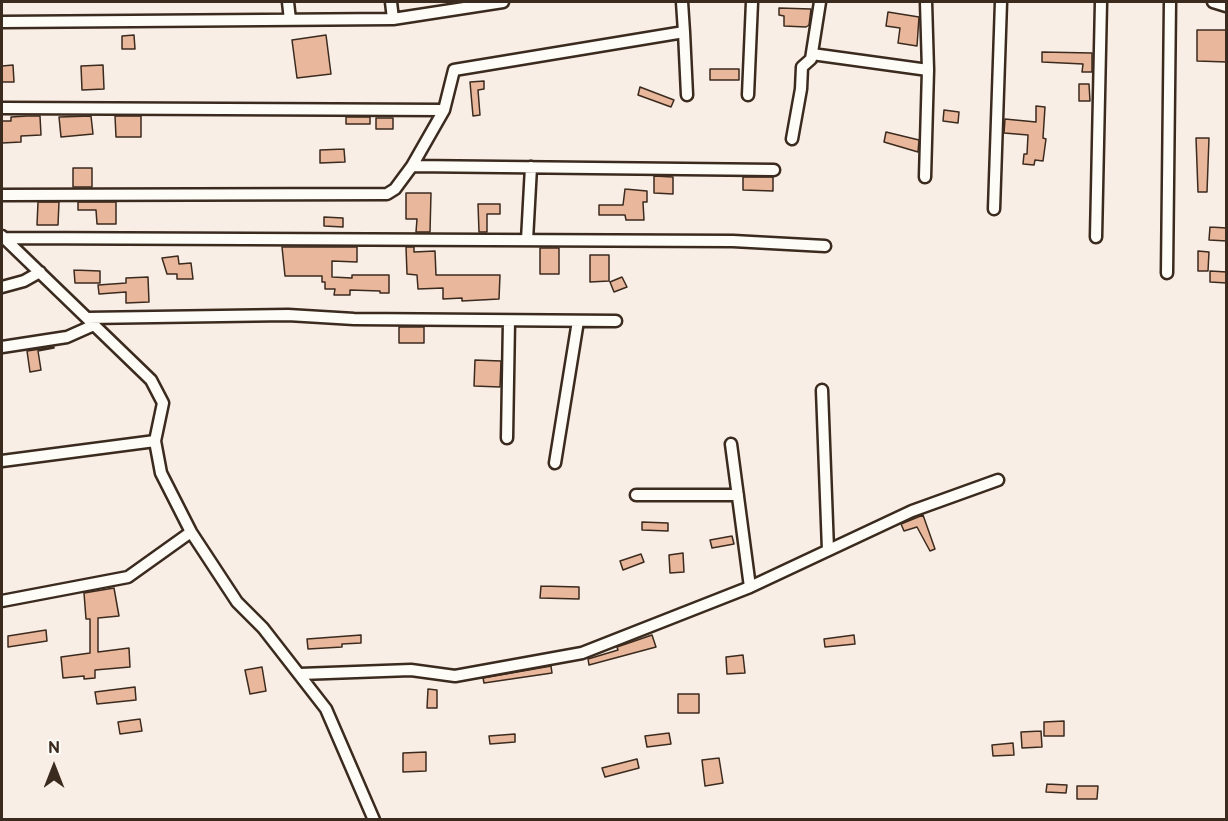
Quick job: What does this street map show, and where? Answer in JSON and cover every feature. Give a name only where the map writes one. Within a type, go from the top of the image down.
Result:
[{"type":"street","points":[[288,2],[290,20]]},
{"type":"street","points":[[392,2],[393,19]]},
{"type":"street","points":[[2,22],[393,19],[503,2]]},
{"type":"street","points":[[682,2],[687,95]]},
{"type":"street","points":[[748,95],[752,2]]},
{"type":"street","points":[[792,139],[801,89],[802,67],[811,59],[820,2]]},
{"type":"street","points":[[925,177],[928,70],[926,2]]},
{"type":"street","points":[[994,209],[1001,2]]},
{"type":"street","points":[[1096,237],[1101,2]]},
{"type":"street","points":[[1167,273],[1170,2]]},
{"type":"street","points":[[1213,2],[1227,6]]},
{"type":"street","points":[[2,195],[387,194],[395,189],[412,166],[444,110],[454,70],[684,32]]},
{"type":"street","points":[[812,54],[928,70]]},
{"type":"street","points":[[2,108],[444,110]]},
{"type":"street","points":[[412,166],[774,170]]},
{"type":"street","points":[[527,240],[531,167]]},
{"type":"street","points":[[3,237],[733,241],[825,246]]},
{"type":"street","points":[[3,237],[151,380],[163,402],[155,441],[161,473],[191,532],[237,602],[263,628],[326,709],[374,819]]},
{"type":"street","points":[[2,287],[24,281],[40,272]]},
{"type":"street","points":[[2,347],[67,338],[90,322],[288,315],[354,320],[616,321]]},
{"type":"street","points":[[507,438],[509,321]]},
{"type":"street","points":[[555,463],[578,321]]},
{"type":"street","points":[[822,390],[828,550]]},
{"type":"street","points":[[2,462],[155,441]]},
{"type":"street","points":[[731,444],[750,587]]},
{"type":"street","points":[[300,674],[411,670],[455,676],[582,653],[750,587],[912,511],[998,480]]},
{"type":"street","points":[[636,495],[738,495]]},
{"type":"street","points":[[2,602],[128,577],[191,532]]},
{"type":"building","points":[[779,8],[811,9],[809,25],[806,27],[784,26],[784,16],[779,15]]},
{"type":"building","points":[[888,12],[919,17],[917,46],[898,43],[900,28],[886,26]]},
{"type":"building","points":[[1197,30],[1227,30],[1227,62],[1197,61]]},
{"type":"building","points":[[134,35],[135,49],[122,49],[122,36]]},
{"type":"building","points":[[326,35],[331,74],[297,78],[292,40]]},
{"type":"building","points":[[1042,52],[1092,53],[1092,72],[1082,72],[1083,64],[1042,62]]},
{"type":"building","points":[[13,65],[14,82],[2,82],[2,66]]},
{"type":"building","points":[[103,65],[104,89],[82,90],[81,66]]},
{"type":"building","points":[[710,69],[739,69],[739,80],[710,80]]},
{"type":"building","points":[[484,81],[484,89],[478,90],[480,115],[473,116],[470,82]]},
{"type":"building","points":[[1079,84],[1089,84],[1090,101],[1079,101]]},
{"type":"building","points":[[640,87],[674,100],[671,107],[638,95]]},
{"type":"building","points":[[1036,106],[1045,107],[1043,138],[1046,139],[1043,161],[1035,160],[1034,165],[1023,164],[1024,154],[1027,154],[1028,135],[1004,133],[1005,119],[1036,122]]},
{"type":"building","points":[[944,110],[959,112],[958,123],[943,121]]},
{"type":"building","points":[[40,116],[41,135],[21,136],[21,142],[2,143],[2,121],[11,121],[11,117]]},
{"type":"building","points":[[91,116],[93,134],[61,137],[59,117]]},
{"type":"building","points":[[115,116],[141,116],[141,137],[116,137]]},
{"type":"building","points":[[346,117],[370,117],[370,124],[346,124]]},
{"type":"building","points":[[376,118],[393,118],[393,129],[376,129]]},
{"type":"building","points":[[886,132],[919,140],[918,152],[884,142]]},
{"type":"building","points":[[1196,138],[1209,138],[1207,192],[1198,192]]},
{"type":"building","points":[[344,149],[345,162],[320,163],[320,150]]},
{"type":"building","points":[[73,168],[92,168],[92,187],[73,187]]},
{"type":"building","points":[[654,176],[673,177],[673,194],[654,193]]},
{"type":"building","points":[[743,177],[773,177],[773,191],[743,190]]},
{"type":"building","points":[[625,189],[647,191],[647,202],[643,202],[644,220],[626,220],[625,215],[599,215],[599,205],[623,205]]},
{"type":"building","points":[[406,193],[431,193],[430,232],[416,232],[417,219],[406,219]]},
{"type":"building","points":[[38,202],[59,202],[58,225],[37,225]]},
{"type":"building","points":[[78,202],[116,202],[116,224],[97,224],[96,210],[78,210]]},
{"type":"building","points":[[478,204],[500,204],[500,214],[487,214],[487,232],[479,232]]},
{"type":"building","points":[[324,217],[343,218],[343,227],[324,226]]},
{"type":"building","points":[[1210,227],[1227,228],[1227,241],[1209,240]]},
{"type":"building","points":[[282,247],[357,247],[357,262],[332,261],[332,277],[389,275],[389,293],[350,290],[350,295],[334,295],[335,289],[325,289],[322,276],[285,276]]},
{"type":"building","points":[[406,247],[414,247],[414,252],[435,251],[436,275],[500,275],[499,299],[462,301],[462,298],[443,299],[443,288],[418,289],[417,275],[407,274]]},
{"type":"building","points":[[540,248],[559,248],[559,274],[540,274]]},
{"type":"building","points":[[1198,251],[1209,252],[1208,271],[1198,271]]},
{"type":"building","points":[[590,255],[609,255],[609,281],[590,282]]},
{"type":"building","points":[[178,256],[179,264],[191,263],[193,279],[177,279],[177,274],[167,274],[162,258]]},
{"type":"building","points":[[74,270],[100,271],[100,283],[75,283]]},
{"type":"building","points":[[1210,271],[1227,272],[1227,283],[1210,282]]},
{"type":"building","points":[[148,277],[149,302],[126,303],[126,292],[99,294],[98,285],[126,283],[126,278]]},
{"type":"building","points":[[622,277],[627,287],[614,292],[610,282]]},
{"type":"building","points":[[399,327],[424,327],[424,343],[399,343]]},
{"type":"building","points":[[54,347],[38,351],[41,370],[30,372],[27,351]]},
{"type":"building","points":[[475,360],[501,361],[500,387],[474,386]]},
{"type":"building","points":[[923,515],[935,549],[930,551],[917,527],[904,531],[901,524]]},
{"type":"building","points":[[642,522],[668,523],[668,531],[642,530]]},
{"type":"building","points":[[732,536],[734,544],[712,548],[710,540]]},
{"type":"building","points":[[683,553],[684,572],[670,573],[669,555]]},
{"type":"building","points":[[641,554],[644,562],[623,570],[620,561]]},
{"type":"building","points":[[541,586],[579,587],[579,599],[540,598]]},
{"type":"building","points":[[114,588],[119,616],[98,618],[98,652],[129,648],[130,667],[95,670],[95,678],[84,679],[84,676],[63,678],[61,657],[90,653],[90,619],[86,619],[84,593]]},
{"type":"building","points":[[46,630],[47,641],[8,647],[8,636]]},
{"type":"building","points":[[361,635],[361,643],[342,644],[342,647],[308,649],[307,639]]},
{"type":"building","points":[[652,635],[656,647],[589,665],[588,659],[618,650],[617,647]]},
{"type":"building","points":[[854,635],[855,644],[825,647],[824,639]]},
{"type":"building","points":[[743,655],[745,673],[727,674],[726,657]]},
{"type":"building","points":[[551,666],[552,673],[484,683],[483,678]]},
{"type":"building","points":[[262,667],[266,691],[250,694],[245,670]]},
{"type":"building","points":[[135,687],[136,700],[97,704],[95,692]]},
{"type":"building","points":[[428,689],[437,690],[437,708],[427,708]]},
{"type":"building","points":[[678,694],[699,694],[699,713],[678,713]]},
{"type":"building","points":[[140,719],[142,731],[120,734],[118,722]]},
{"type":"building","points":[[1064,721],[1064,736],[1044,736],[1044,722]]},
{"type":"building","points":[[1041,731],[1042,747],[1022,748],[1021,732]]},
{"type":"building","points":[[669,733],[671,744],[647,747],[645,736]]},
{"type":"building","points":[[515,734],[515,742],[490,744],[489,736]]},
{"type":"building","points":[[1013,743],[1014,755],[993,756],[992,745]]},
{"type":"building","points":[[426,752],[426,771],[403,772],[403,753]]},
{"type":"building","points":[[719,758],[723,783],[705,786],[702,760]]},
{"type":"building","points":[[637,759],[639,768],[605,777],[602,768]]},
{"type":"building","points":[[1047,784],[1067,785],[1066,793],[1046,792]]},
{"type":"building","points":[[1077,786],[1098,786],[1097,799],[1077,799]]}]
